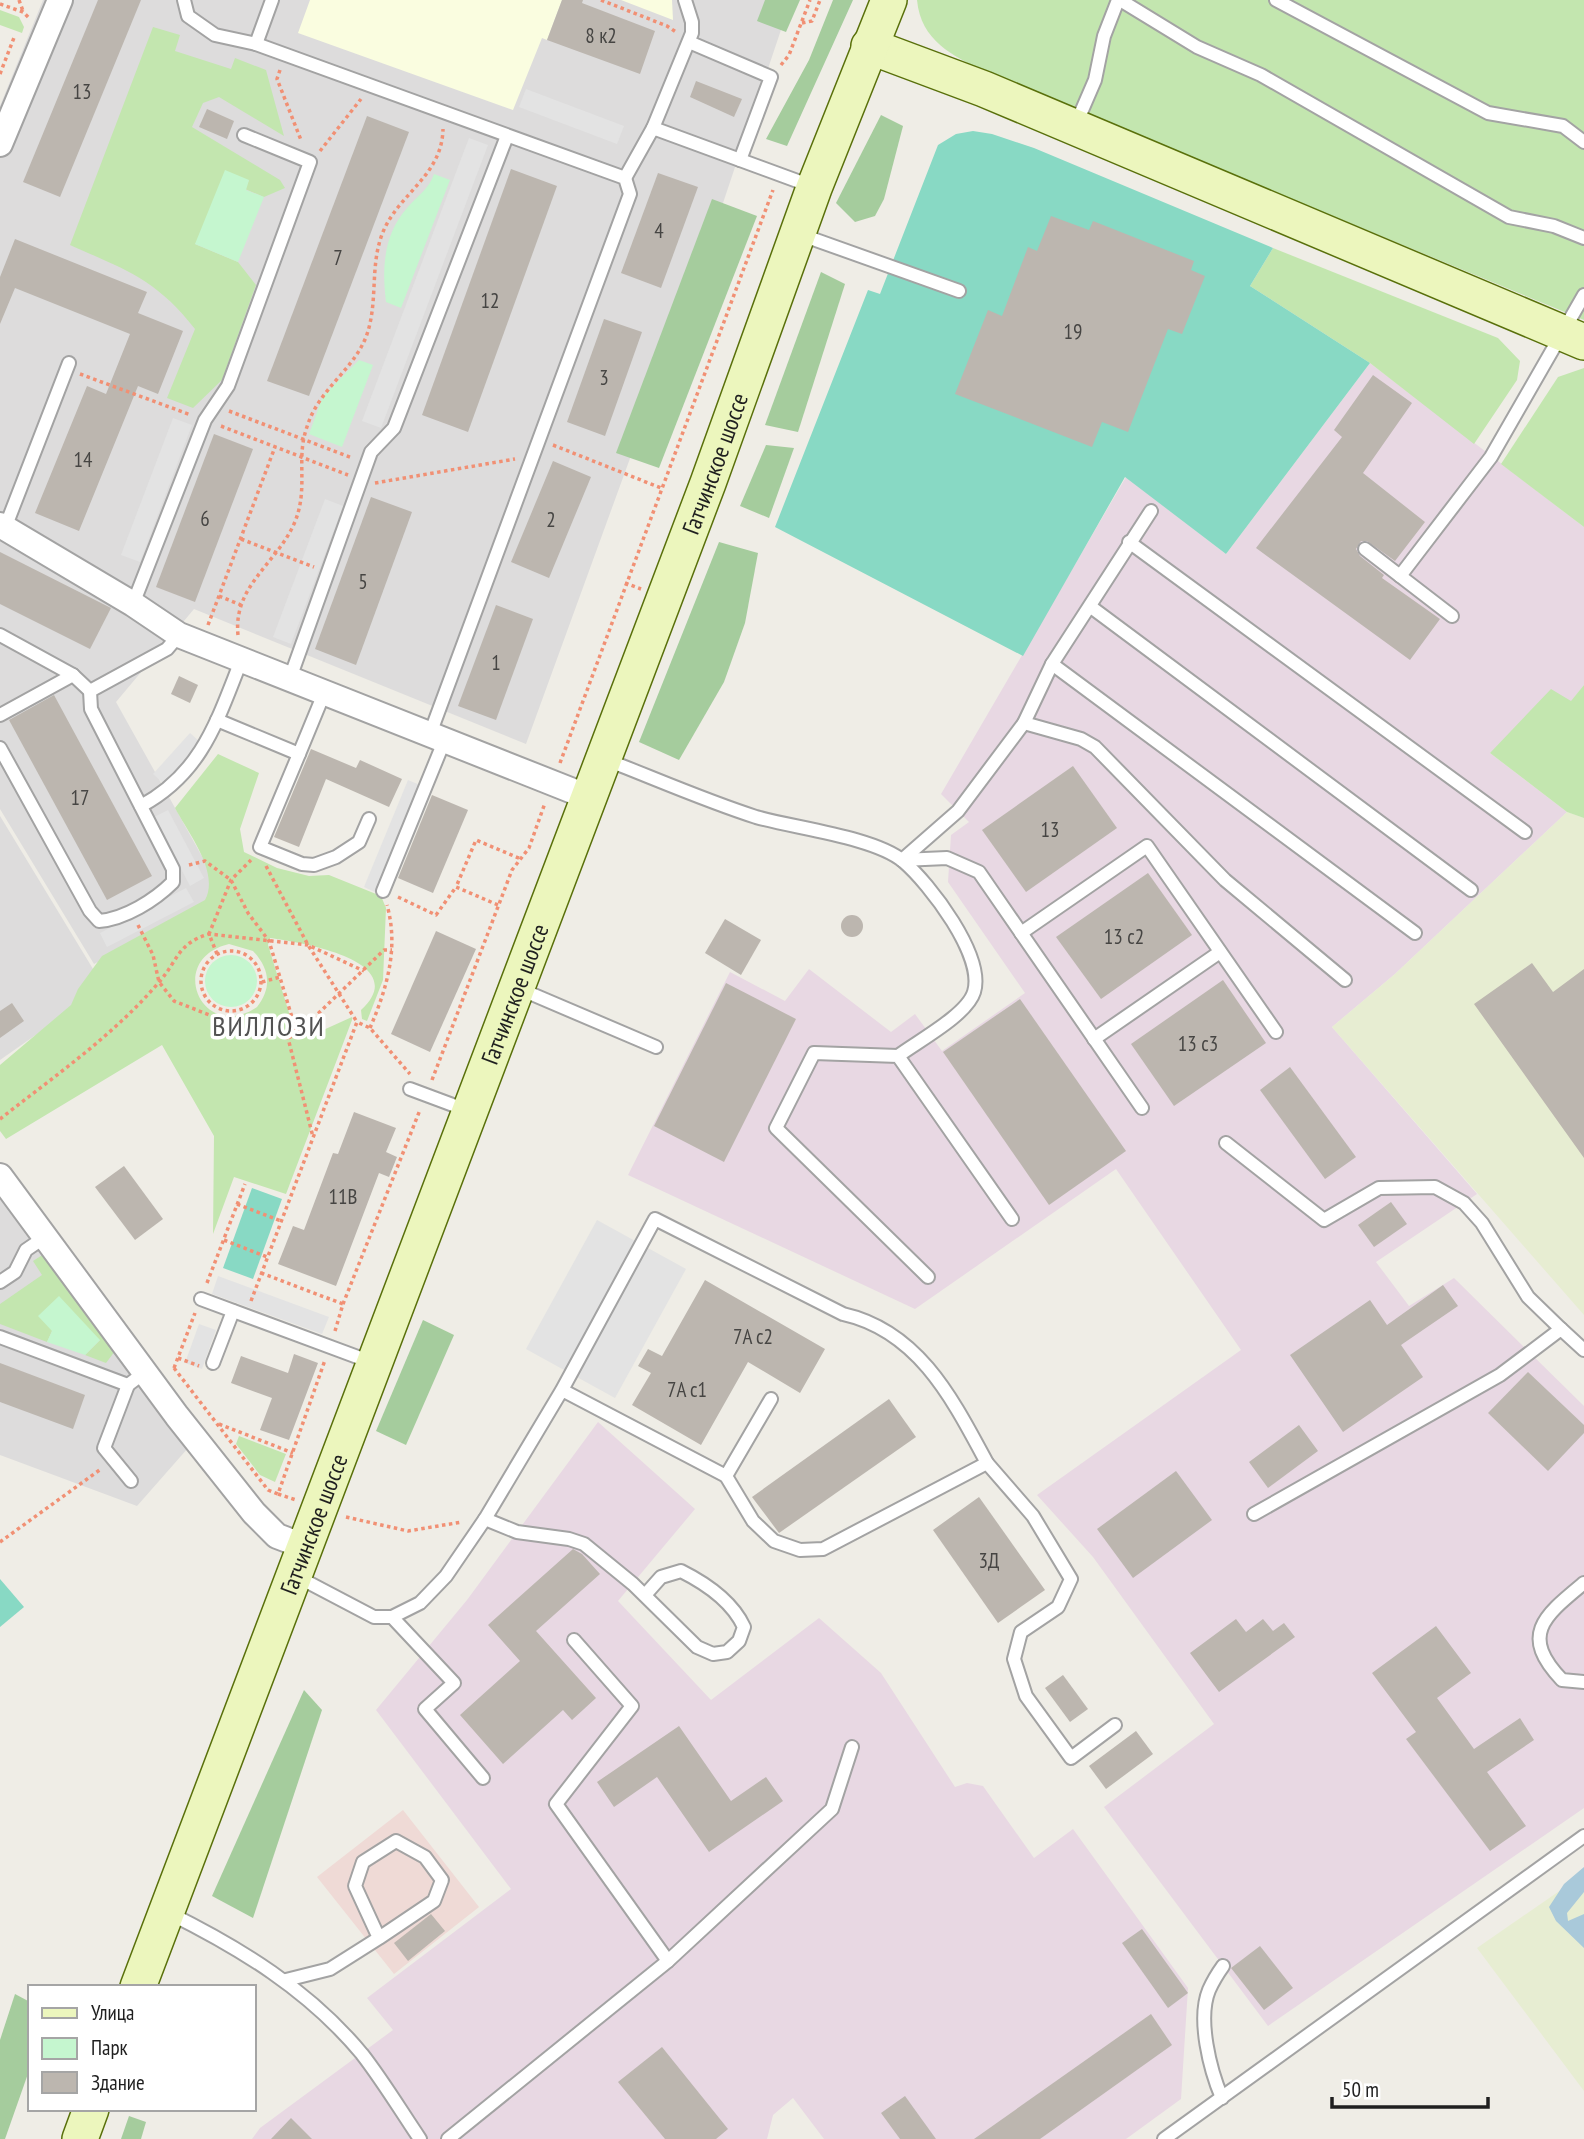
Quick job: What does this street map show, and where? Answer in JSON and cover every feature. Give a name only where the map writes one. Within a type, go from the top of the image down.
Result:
[{"type":"main road","name":"Гатчинское шоссе","points":[[139,1985],[603,759],[814,188],[889,0]]},
{"type":"main road","points":[[869,46],[984,89],[1574,338]]},
{"type":"main road","points":[[80,2139],[91,2111]]},
{"type":"street","points":[[0,145],[60,0]]},
{"type":"street","points":[[2,527],[133,604],[179,635],[288,681],[325,691],[588,797]]},
{"type":"street","points":[[0,1176],[45,1237],[136,1378],[300,1562]]},
{"type":"lane","points":[[184,0],[187,16],[215,35],[286,54],[625,178]]},
{"type":"lane","points":[[256,44],[272,0]]},
{"type":"lane","points":[[383,891],[535,455],[630,194],[625,178],[653,128],[688,42],[693,27],[685,0]]},
{"type":"lane","points":[[1075,127],[1095,80],[1104,36],[1119,0],[1197,47],[1261,75],[1509,217],[1555,226],[1584,239]]},
{"type":"lane","points":[[1276,0],[1488,113],[1563,126],[1584,142]]},
{"type":"lane","points":[[688,42],[771,77],[740,160]]},
{"type":"lane","points":[[653,128],[814,188]]},
{"type":"lane","points":[[133,604],[205,420],[228,386],[310,162],[244,135]]},
{"type":"lane","points":[[288,681],[371,452],[394,428],[507,136]]},
{"type":"lane","points":[[798,234],[959,291]]},
{"type":"lane","points":[[1400,576],[1491,457],[1574,338],[1584,295]]},
{"type":"lane","points":[[2,527],[68,366]]},
{"type":"lane","points":[[902,860],[958,811],[1024,723],[1052,664],[1091,607],[1129,542],[1152,511]]},
{"type":"lane","points":[[1129,542],[1525,832]]},
{"type":"lane","points":[[1365,549],[1452,616]]},
{"type":"lane","points":[[1091,607],[1471,890]]},
{"type":"lane","points":[[0,635],[74,675],[90,691],[91,709],[173,869],[173,882],[161,894],[114,920],[99,921],[90,911],[0,748]]},
{"type":"lane","points":[[90,691],[167,649],[179,635]]},
{"type":"lane","points":[[141,806],[161,795],[207,745],[241,661]]},
{"type":"lane","points":[[1052,664],[1415,933]]},
{"type":"lane","points":[[0,715],[74,675]]},
{"type":"lane","points":[[325,691],[259,850],[302,864],[314,865],[336,857],[359,842],[369,819]]},
{"type":"lane","points":[[217,720],[299,754]]},
{"type":"lane","points":[[1024,723],[1080,739],[1095,747],[1225,880],[1345,980]]},
{"type":"lane","points":[[603,759],[756,817],[861,842],[902,860],[947,858],[979,872],[1142,1108]]},
{"type":"lane","points":[[1021,933],[1147,846],[1276,1032]]},
{"type":"lane","points":[[902,860],[967,943],[977,972],[974,993],[962,1010],[898,1056],[814,1053],[776,1128],[928,1277]]},
{"type":"lane","points":[[1094,1038],[1220,951]]},
{"type":"lane","points":[[516,988],[656,1047]]},
{"type":"lane","points":[[898,1056],[1012,1219]]},
{"type":"lane","points":[[412,1084],[426,1095],[469,1111]]},
{"type":"lane","points":[[1226,1143],[1324,1220],[1379,1188],[1435,1187],[1464,1203],[1482,1223],[1528,1297],[1584,1350]]},
{"type":"lane","points":[[300,1562],[374,1617],[392,1617],[420,1603],[446,1576],[485,1519],[562,1390],[655,1219],[843,1314],[870,1320],[913,1350],[953,1399],[987,1463],[1033,1516],[1071,1579],[1058,1607],[1021,1632],[1014,1659],[1026,1696],[1071,1758],[1115,1725]]},
{"type":"lane","points":[[0,1282],[15,1272],[26,1250],[45,1237]]},
{"type":"lane","points":[[201,1299],[375,1363]]},
{"type":"lane","points":[[208,1365],[233,1311]]},
{"type":"lane","points":[[1254,1514],[1500,1375],[1561,1329]]},
{"type":"lane","points":[[0,1337],[136,1378],[104,1448],[131,1481]]},
{"type":"lane","points":[[562,1390],[726,1476],[753,1521],[774,1541],[800,1550],[824,1549],[987,1463]]},
{"type":"lane","points":[[726,1476],[771,1399]]},
{"type":"lane","points":[[485,1519],[517,1532],[569,1539],[584,1544],[645,1595],[697,1647],[713,1654],[727,1652],[739,1641],[744,1627],[738,1614],[705,1583],[681,1571],[661,1577],[645,1595]]},
{"type":"lane","points":[[1584,1583],[1548,1614],[1539,1636],[1543,1660],[1562,1680],[1584,1682]]},
{"type":"lane","points":[[392,1617],[454,1683],[425,1709],[483,1778]]},
{"type":"lane","points":[[574,1640],[632,1706],[556,1804],[668,1961]]},
{"type":"lane","points":[[448,2139],[668,1961],[832,1810],[852,1747]]},
{"type":"lane","points":[[1164,2139],[1584,1836]]},
{"type":"lane","points":[[286,1980],[330,1969],[379,1938],[434,1901],[442,1880],[425,1857],[396,1841],[363,1862],[355,1886],[379,1938]]},
{"type":"lane","points":[[166,1911],[223,1939],[286,1980],[361,2054],[420,2139]]},
{"type":"lane","points":[[1222,2098],[1211,2070],[1206,2039],[1208,1992],[1223,1966]]},
{"type":"path","points":[[19,0],[23,12]]},
{"type":"path","points":[[601,0],[667,26],[688,42]]},
{"type":"path","points":[[789,55],[810,0]]},
{"type":"path","points":[[802,23],[813,20],[820,0]]},
{"type":"path","points":[[0,4],[23,12],[31,20]]},
{"type":"path","points":[[0,74],[15,35]]},
{"type":"path","points":[[286,54],[277,79],[310,162],[359,102],[366,84]]},
{"type":"path","points":[[241,661],[237,621],[241,605],[250,582],[287,538],[302,501],[304,440],[319,401],[356,356],[365,339],[375,300],[375,265],[382,233],[396,208],[417,187],[435,162],[446,113]]},
{"type":"path","points":[[330,1347],[343,1304],[498,905],[512,870],[529,848],[779,174]]},
{"type":"path","points":[[68,366],[303,458],[379,484],[535,455]]},
{"type":"path","points":[[215,405],[367,464]]},
{"type":"path","points":[[546,442],[662,488]]},
{"type":"path","points":[[206,630],[275,447]]},
{"type":"path","points":[[241,539],[303,562]]},
{"type":"path","points":[[219,596],[241,605]]},
{"type":"path","points":[[383,891],[436,915],[456,887],[476,840],[521,859]]},
{"type":"path","points":[[0,1119],[118,1026],[159,982],[177,953],[209,934],[231,880],[259,850],[308,945],[357,1022],[370,1028],[412,1084]]},
{"type":"path","points":[[173,869],[205,861],[231,880],[248,913],[269,941],[297,1034]]},
{"type":"path","points":[[456,887],[498,905]]},
{"type":"path","points":[[370,1028],[388,987],[392,950],[392,921],[383,891]]},
{"type":"path","points":[[131,911],[153,955],[159,982],[174,1001],[222,1020],[288,1038],[297,1034],[384,950],[392,950]]},
{"type":"path","points":[[209,934],[308,945],[364,971]]},
{"type":"path","points":[[209,934],[217,954]]},
{"type":"path","points":[[227,950],[247,955],[256,962],[262,982],[260,992],[246,1008],[225,1011],[215,1007],[202,990],[203,970],[217,954],[227,950]]},
{"type":"path","points":[[262,982],[280,977]]},
{"type":"path","points":[[222,1020],[225,1011]]},
{"type":"path","points":[[246,1315],[357,1022]]},
{"type":"path","points":[[288,1038],[313,1137]]},
{"type":"path","points":[[237,1204],[281,1221]]},
{"type":"path","points":[[223,1240],[267,1257]]},
{"type":"path","points":[[261,1273],[343,1304]]},
{"type":"path","points":[[174,1368],[268,1490],[278,1494],[326,1360],[313,1355]]},
{"type":"path","points":[[178,1358],[208,1365]]},
{"type":"path","points":[[216,1423],[293,1453]]},
{"type":"path","points":[[0,1542],[114,1460]]},
{"type":"path","points":[[343,1516],[408,1531],[485,1519]]},
{"type":"shaded area","points":[[43,0],[791,0],[723,203],[526,744],[194,609],[116,702],[223,894],[94,964],[0,809],[0,106]]},
{"type":"shaded area","points":[[310,0],[562,0],[547,40],[542,38],[513,110],[298,33]]},
{"type":"shaded area","points":[[621,0],[672,0],[673,20]]},
{"type":"shaded area","points":[[526,89],[624,126],[617,144],[519,107]]},
{"type":"shaded area","points":[[469,138],[488,145],[381,428],[362,421]]},
{"type":"shaded area","points":[[1370,363],[1584,527],[1584,685],[1571,702],[1490,753],[1567,812],[1395,974],[1332,1027],[1477,1194],[1376,1262],[1409,1306],[1454,1278],[1584,1406],[1584,1808],[1268,2026],[1104,1807],[1214,1724],[1093,1557],[1037,1495],[1241,1350],[1116,1169],[915,1309],[628,1175],[730,972],[785,1001],[809,969],[891,1032],[915,1014],[942,1051],[1025,993],[948,882],[951,835],[969,822],[941,794],[1126,477],[1226,554]]},
{"type":"shaded area","points":[[173,418],[192,425],[140,562],[121,555]]},
{"type":"shaded area","points":[[325,499],[343,506],[291,644],[273,637]]},
{"type":"shaded area","points":[[190,733],[202,744],[164,784],[153,774]]},
{"type":"shaded area","points":[[408,780],[420,785],[377,893],[364,887]]},
{"type":"shaded area","points":[[168,810],[204,878],[190,886],[154,817]]},
{"type":"shaded area","points":[[1567,812],[1584,818],[1584,1315],[1332,1027],[1395,974]]},
{"type":"shaded area","points":[[0,816],[104,987],[0,1060]]},
{"type":"shaded area","points":[[186,888],[194,902],[107,947],[100,933]]},
{"type":"shaded area","points":[[0,1194],[188,1448],[137,1506],[0,1455]]},
{"type":"shaded area","points":[[597,1220],[686,1269],[615,1398],[526,1349]]},
{"type":"shaded area","points":[[218,1276],[329,1317],[322,1334],[212,1294]]},
{"type":"shaded area","points":[[199,1324],[216,1330],[202,1369],[185,1363]]},
{"type":"shaded area","points":[[598,1422],[695,1509],[618,1601],[711,1700],[819,1618],[881,1673],[955,1787],[967,1783],[983,1786],[1034,1858],[1073,1829],[1188,1988],[1181,2099],[1126,2139],[824,2139],[793,2098],[773,2115],[767,2139],[252,2139],[260,2128],[393,2030],[367,1998],[511,1889],[376,1710],[467,1600]]},
{"type":"shaded area","points":[[403,1810],[479,1907],[394,1974],[317,1877]]},
{"type":"shaded area","points":[[1584,1874],[1584,2091],[1477,1948]]},
{"type":"green space","points":[[765,0],[800,0],[786,32],[757,21]]},
{"type":"green space","points":[[833,0],[853,0],[787,146],[766,139],[809,60]]},
{"type":"green space","points":[[917,0],[1584,0],[1584,320],[985,72],[940,45],[925,26]]},
{"type":"green space","points":[[0,10],[19,17],[24,27],[22,33],[0,25]]},
{"type":"green space","points":[[153,27],[180,35],[175,51],[231,69],[235,58],[266,70],[284,136],[219,97],[203,103],[192,127],[280,180],[285,188],[264,197],[245,189],[249,180],[195,244],[238,262],[256,285],[222,380],[193,408],[167,398],[195,329],[167,298],[153,287],[124,269],[70,245]]},
{"type":"green space","points":[[881,115],[903,126],[884,199],[875,216],[855,222],[836,203]]},
{"type":"green space","points":[[973,131],[992,134],[1034,148],[1273,248],[1250,286],[1370,363],[1226,554],[1125,477],[1023,656],[775,527],[868,290],[880,294],[938,145],[956,134]]},
{"type":"green space","points":[[225,170],[249,180],[246,190],[264,197],[238,262],[195,244]]},
{"type":"green space","points":[[434,174],[450,180],[401,308],[386,302],[386,253],[399,218],[426,188]]},
{"type":"green space","points":[[712,199],[757,216],[659,468],[616,453]]},
{"type":"green space","points":[[1273,248],[1498,338],[1520,361],[1517,380],[1474,444],[1370,363],[1250,286]]},
{"type":"green space","points":[[821,272],[845,284],[798,432],[765,425]]},
{"type":"green space","points":[[359,360],[373,365],[342,447],[309,434],[323,396]]},
{"type":"green space","points":[[1584,368],[1584,527],[1501,464],[1558,377]]},
{"type":"green space","points":[[766,445],[794,448],[769,518],[740,506]]},
{"type":"green space","points":[[719,542],[758,553],[745,623],[724,682],[679,760],[639,742]]},
{"type":"green space","points":[[1584,685],[1584,818],[1567,812],[1490,753],[1551,689],[1571,701]]},
{"type":"green space","points":[[218,754],[259,773],[240,829],[244,852],[277,868],[309,876],[329,875],[381,896],[386,908],[383,980],[367,1021],[362,1019],[361,1010],[374,993],[373,979],[363,967],[347,957],[326,950],[270,938],[268,945],[295,1032],[310,1036],[352,1017],[352,1020],[286,1194],[234,1177],[213,1234],[214,1136],[162,1045],[6,1139],[0,1131],[0,1065],[71,1005],[78,989],[102,956],[205,900],[209,889],[206,865],[175,808]],"holes":[[[229,944],[253,951],[263,965],[267,979],[265,993],[257,1007],[237,1016],[220,1015],[207,1007],[198,995],[195,980],[199,965],[210,953]]]},
{"type":"green space","points":[[231,955],[241,957],[249,963],[255,971],[255,991],[249,999],[241,1005],[231,1007],[221,1005],[213,999],[207,991],[205,981],[207,971],[213,963],[221,957]]},
{"type":"green space","points":[[252,1188],[282,1199],[253,1279],[223,1268]]},
{"type":"green space","points":[[44,1254],[115,1351],[106,1363],[85,1355],[100,1340],[52,1331],[47,1342],[0,1324],[0,1304],[42,1275],[33,1261]]},
{"type":"green space","points":[[59,1296],[100,1340],[85,1355],[47,1342],[52,1331],[38,1316]]},
{"type":"green space","points":[[423,1320],[454,1335],[406,1445],[376,1431]]},
{"type":"green space","points":[[239,1436],[286,1454],[275,1482],[260,1475],[236,1444]]},
{"type":"green space","points":[[0,1579],[24,1607],[0,1627]]},
{"type":"green space","points":[[304,1690],[322,1710],[253,1918],[212,1896]]},
{"type":"green space","points":[[15,1994],[28,2001],[28,2074],[5,2139],[0,2139],[0,2040]]},
{"type":"green space","points":[[129,2116],[146,2122],[141,2139],[121,2139]]},
{"type":"water","points":[[1584,1867],[1584,1892],[1567,1913],[1568,1921],[1584,1914],[1584,1948],[1556,1921],[1549,1907],[1564,1884]]},
{"type":"building","points":[[98,0],[141,0],[60,197],[23,182]]},
{"type":"building","points":[[562,0],[583,0],[582,3],[655,31],[640,74],[547,40]]},
{"type":"building","points":[[696,81],[742,99],[734,117],[690,97]]},
{"type":"building","points":[[207,109],[234,121],[227,139],[199,127]]},
{"type":"building","points":[[367,116],[409,132],[309,396],[267,381]]},
{"type":"building","points":[[511,169],[557,186],[468,432],[422,415]]},
{"type":"building","points":[[658,173],[698,187],[661,288],[621,273]]},
{"type":"building","points":[[1051,216],[1089,230],[1093,221],[1194,261],[1191,270],[1205,276],[1182,334],[1168,329],[1128,432],[1102,422],[1092,447],[955,394],[988,310],[1002,316],[1028,247],[1037,251]]},
{"type":"building","points":[[15,239],[147,292],[138,313],[183,331],[158,394],[138,386],[79,531],[35,513],[87,386],[106,394],[130,334],[15,288],[0,324],[0,277]]},
{"type":"building","points":[[604,319],[642,332],[605,436],[567,422]]},
{"type":"building","points":[[1373,375],[1412,403],[1363,473],[1425,522],[1395,561],[1367,541],[1361,541],[1356,549],[1360,556],[1384,575],[1382,578],[1440,619],[1410,660],[1256,548],[1342,437],[1334,430]]},
{"type":"building","points":[[214,434],[253,449],[195,602],[156,587]]},
{"type":"building","points":[[553,461],[591,477],[549,578],[511,562]]},
{"type":"building","points":[[371,497],[412,512],[356,665],[315,649]]},
{"type":"building","points":[[0,552],[111,608],[90,649],[0,604]]},
{"type":"building","points":[[496,605],[533,619],[496,720],[458,706]]},
{"type":"building","points":[[179,676],[198,685],[190,703],[171,694]]},
{"type":"building","points":[[54,695],[152,876],[107,900],[9,720]]},
{"type":"building","points":[[311,749],[356,768],[360,760],[402,779],[389,807],[326,779],[299,847],[274,837]]},
{"type":"building","points":[[1073,766],[1117,828],[1026,892],[982,830]]},
{"type":"building","points":[[432,795],[468,810],[433,893],[398,878]]},
{"type":"building","points":[[1148,873],[1192,935],[1101,999],[1056,937]]},
{"type":"building","points":[[852,915],[860,918],[863,926],[860,934],[852,937],[844,934],[841,926],[844,918]]},
{"type":"building","points":[[725,919],[761,940],[741,975],[705,953]]},
{"type":"building","points":[[436,931],[476,949],[430,1052],[391,1034]]},
{"type":"building","points":[[1532,963],[1553,992],[1584,969],[1584,1158],[1474,1004]]},
{"type":"building","points":[[1223,980],[1266,1043],[1174,1106],[1131,1044]]},
{"type":"building","points":[[726,983],[796,1019],[724,1162],[654,1126]]},
{"type":"building","points":[[1020,999],[1126,1151],[1049,1205],[943,1052]]},
{"type":"building","points":[[12,1003],[24,1021],[0,1038],[0,1011]]},
{"type":"building","points":[[1290,1067],[1356,1157],[1325,1179],[1260,1090]]},
{"type":"building","points":[[354,1112],[396,1128],[386,1152],[397,1157],[389,1177],[379,1173],[336,1286],[278,1264],[293,1226],[304,1230],[333,1153],[338,1154]]},
{"type":"building","points":[[124,1166],[163,1219],[135,1240],[95,1187]]},
{"type":"building","points":[[1391,1202],[1407,1224],[1374,1247],[1358,1225]]},
{"type":"building","points":[[705,1280],[825,1349],[800,1393],[748,1362],[701,1445],[632,1405],[651,1373],[638,1366],[648,1349],[662,1356]]},
{"type":"building","points":[[1443,1285],[1458,1306],[1401,1345],[1423,1377],[1343,1432],[1290,1355],[1370,1300],[1387,1325]]},
{"type":"building","points":[[294,1354],[318,1363],[289,1440],[260,1430],[272,1398],[231,1383],[241,1356],[288,1373]]},
{"type":"building","points":[[0,1363],[85,1395],[73,1429],[0,1402]]},
{"type":"building","points":[[1528,1372],[1584,1425],[1584,1433],[1548,1471],[1488,1413]]},
{"type":"building","points":[[889,1399],[916,1437],[779,1533],[752,1497]]},
{"type":"building","points":[[1299,1425],[1318,1451],[1268,1488],[1249,1462]]},
{"type":"building","points":[[1176,1471],[1212,1520],[1133,1578],[1097,1529]]},
{"type":"building","points":[[979,1497],[1045,1590],[998,1623],[933,1530]]},
{"type":"building","points":[[573,1549],[582,1554],[600,1574],[536,1631],[596,1698],[572,1720],[563,1710],[503,1764],[460,1715],[520,1661],[488,1625]]},
{"type":"building","points":[[1236,1619],[1246,1632],[1263,1619],[1273,1631],[1284,1623],[1295,1637],[1219,1692],[1190,1653]]},
{"type":"building","points":[[1436,1626],[1471,1673],[1437,1698],[1474,1749],[1520,1718],[1534,1740],[1487,1772],[1526,1826],[1490,1851],[1406,1739],[1416,1732],[1372,1673]]},
{"type":"building","points":[[1063,1675],[1088,1709],[1070,1722],[1045,1688]]},
{"type":"building","points":[[679,1726],[731,1801],[766,1777],[783,1801],[709,1852],[657,1777],[614,1807],[597,1782]]},
{"type":"building","points":[[1136,1731],[1153,1754],[1106,1789],[1089,1766]]},
{"type":"building","points":[[431,1914],[445,1931],[408,1961],[394,1943]]},
{"type":"building","points":[[1142,1929],[1188,1993],[1168,2008],[1122,1943]]},
{"type":"building","points":[[1260,1946],[1293,1988],[1264,2010],[1231,1968]]},
{"type":"building","points":[[1151,2014],[1172,2045],[1040,2139],[974,2139]]},
{"type":"building","points":[[662,2047],[728,2129],[716,2139],[665,2139],[618,2082]]},
{"type":"building","points":[[905,2096],[936,2139],[900,2139],[881,2113]]},
{"type":"building","points":[[291,2118],[312,2139],[271,2139]]},
{"type":"district","name":"ВИЛЛОЗИ","points":[[269,1025]]}]
